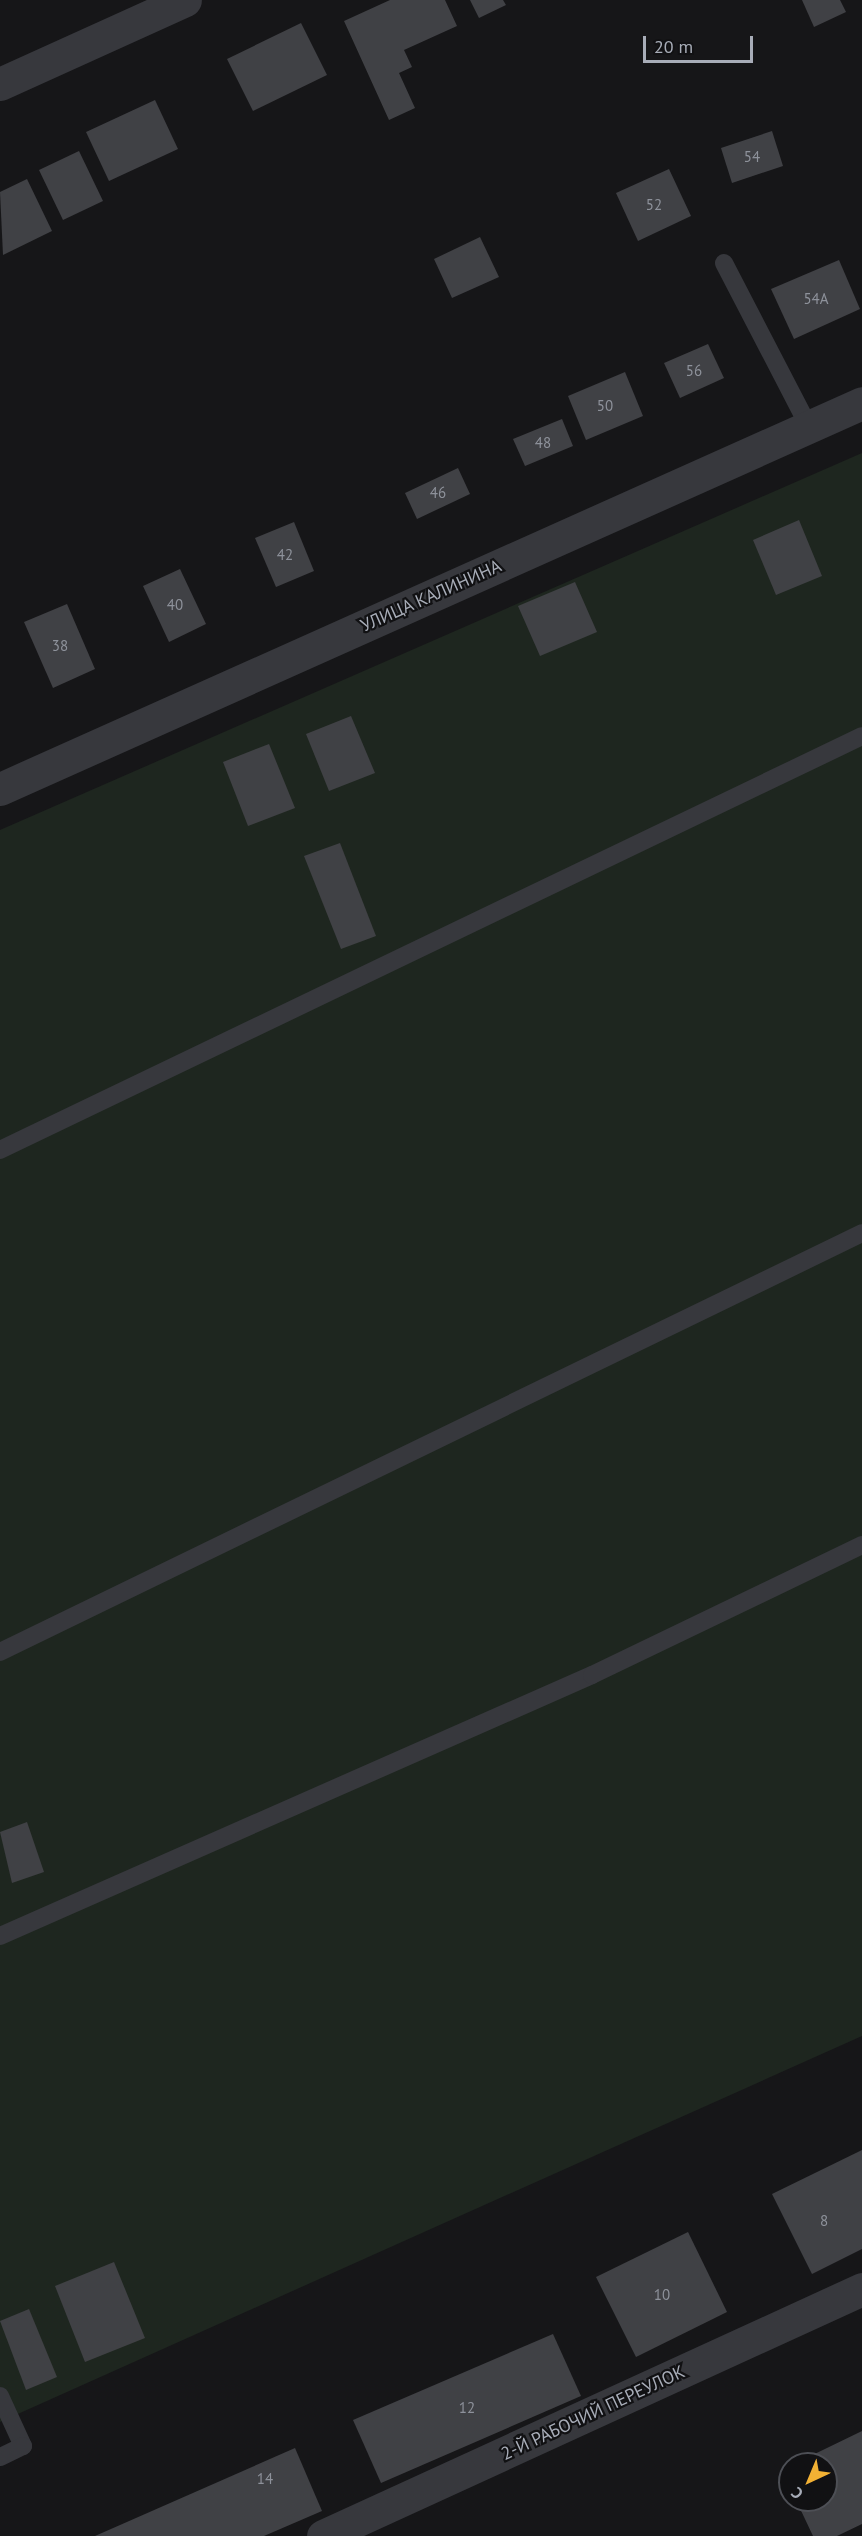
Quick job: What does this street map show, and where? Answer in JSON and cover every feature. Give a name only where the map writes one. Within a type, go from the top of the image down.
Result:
[{"type":"street","points":[[0,84],[184,0]]},
{"type":"street","name":"УЛИЦА КАЛИНИНА","points":[[0,789],[862,404]]},
{"type":"street","name":"2-Й РАБОЧИЙ ПЕРЕУЛОК","points":[[323,2536],[862,2289]]},
{"type":"lane","points":[[724,263],[809,427]]},
{"type":"lane","points":[[0,1150],[862,736]]},
{"type":"lane","points":[[0,1652],[862,1233]]},
{"type":"lane","points":[[0,1936],[592,1675],[862,1545]]},
{"type":"lane","points":[[0,2396],[23,2446],[0,2457]]},
{"type":"shaded area","points":[[862,453],[862,2036],[0,2422],[0,830]]},
{"type":"building","points":[[390,0],[445,0],[457,26],[404,50],[412,67],[399,73],[415,108],[389,120],[344,21]]},
{"type":"building","points":[[470,0],[503,0],[506,5],[479,18]]},
{"type":"building","points":[[802,0],[840,0],[846,12],[814,27]]},
{"type":"building","points":[[301,23],[327,75],[253,111],[227,59]]},
{"type":"building","points":[[155,100],[178,149],[109,181],[86,132]]},
{"type":"building","points":[[772,131],[783,166],[732,183],[721,148]]},
{"type":"building","points":[[79,151],[103,201],[63,220],[39,170]]},
{"type":"building","points":[[669,169],[691,216],[638,241],[616,193]]},
{"type":"building","points":[[27,179],[52,231],[3,255],[0,192]]},
{"type":"building","points":[[480,237],[499,277],[452,298],[434,259]]},
{"type":"building","points":[[839,260],[860,309],[794,339],[771,289]]},
{"type":"building","points":[[708,344],[724,378],[680,398],[664,363]]},
{"type":"building","points":[[625,372],[643,416],[586,440],[568,396]]},
{"type":"building","points":[[562,419],[573,446],[525,466],[513,439]]},
{"type":"building","points":[[458,468],[470,494],[417,519],[405,493]]},
{"type":"building","points":[[799,520],[822,576],[776,595],[753,540]]},
{"type":"building","points":[[294,522],[314,571],[276,587],[255,538]]},
{"type":"building","points":[[180,569],[206,624],[169,642],[143,586]]},
{"type":"building","points":[[575,582],[597,632],[540,656],[518,606]]},
{"type":"building","points":[[67,604],[95,669],[53,688],[24,622]]},
{"type":"building","points":[[351,716],[375,773],[329,791],[306,734]]},
{"type":"building","points":[[269,744],[295,808],[248,826],[223,762]]},
{"type":"building","points":[[340,843],[376,936],[341,949],[304,856]]},
{"type":"building","points":[[27,1822],[44,1872],[12,1883],[0,1832]]},
{"type":"building","points":[[862,2150],[862,2249],[812,2274],[772,2194]]},
{"type":"building","points":[[688,2232],[727,2312],[636,2357],[596,2277]]},
{"type":"building","points":[[114,2262],[145,2338],[85,2362],[55,2286]]},
{"type":"building","points":[[29,2309],[57,2377],[26,2390],[0,2321]]},
{"type":"building","points":[[553,2334],[581,2396],[381,2483],[353,2420]]},
{"type":"building","points":[[862,2431],[862,2524],[837,2536],[813,2536],[802,2512],[838,2512],[838,2452],[819,2452]]},
{"type":"building","points":[[295,2448],[322,2511],[264,2536],[95,2536]]}]
